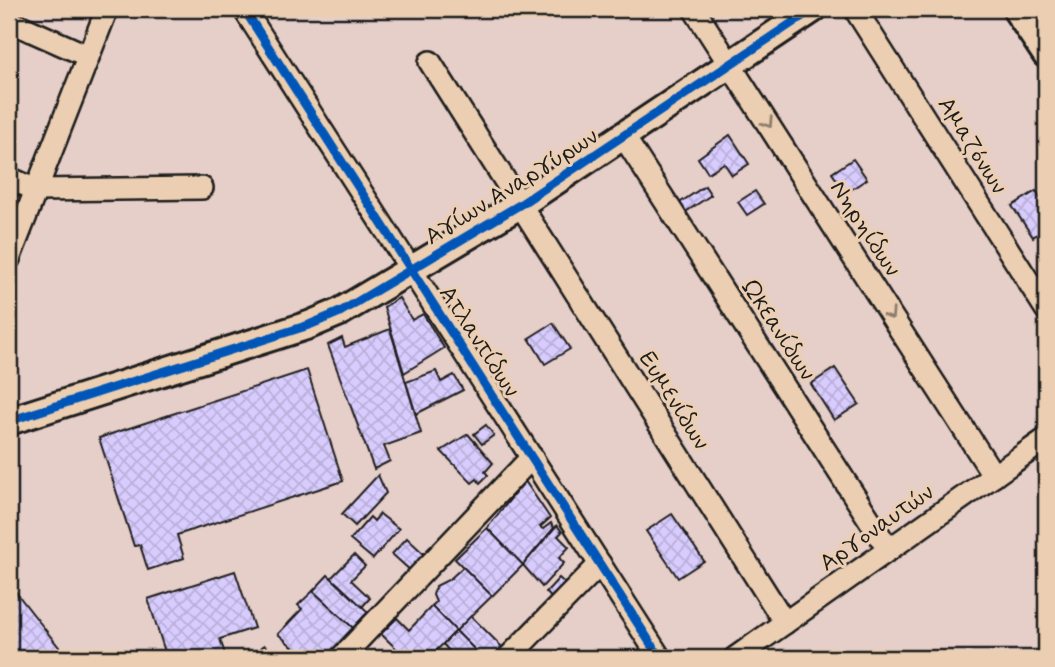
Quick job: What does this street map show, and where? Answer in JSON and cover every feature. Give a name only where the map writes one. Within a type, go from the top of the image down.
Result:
[{"type":"street","points":[[9,259],[107,9]]},
{"type":"street","name":"Ατλαντίδων","points":[[244,9],[660,658]]},
{"type":"street","name":"Νηρηίδων","points":[[694,9],[993,477]]},
{"type":"street","name":"Αγίων Αναργύρων","points":[[9,421],[309,325],[376,293],[521,204],[813,9]]},
{"type":"street","name":"Αμαζόνων","points":[[855,9],[1046,309]]},
{"type":"street","points":[[1016,9],[1046,54]]},
{"type":"street","points":[[9,21],[88,56]]},
{"type":"street","name":"Ευμενίδων","points":[[430,62],[785,623]]},
{"type":"street","name":"Ωκεανίδων","points":[[624,137],[889,550]]},
{"type":"street","points":[[9,178],[36,190],[202,188]]},
{"type":"street","name":"Αργοναυτών","points":[[735,658],[1046,439]]},
{"type":"street","points":[[341,658],[532,457]]},
{"type":"street","points":[[508,658],[600,564]]},
{"type":"building","points":[[730,135],[749,164],[732,175],[724,163],[708,173],[698,158]]},
{"type":"building","points":[[853,159],[867,179],[846,193],[832,173]]},
{"type":"building","points":[[705,186],[711,195],[681,215],[675,206]]},
{"type":"building","points":[[755,191],[764,204],[747,215],[738,202]]},
{"type":"building","points":[[1036,191],[1046,207],[1046,228],[1033,237],[1012,206]]},
{"type":"building","points":[[399,298],[412,320],[423,314],[444,348],[404,373],[384,307]]},
{"type":"building","points":[[553,323],[570,349],[545,364],[529,338]]},
{"type":"building","points":[[390,329],[421,433],[384,446],[390,461],[374,469],[328,345],[342,338],[345,347]]},
{"type":"building","points":[[835,368],[859,404],[834,420],[811,384]]},
{"type":"building","points":[[307,370],[343,481],[177,535],[184,558],[148,570],[140,545],[134,546],[99,438]]},
{"type":"building","points":[[436,371],[441,382],[454,375],[463,390],[416,414],[406,382]]},
{"type":"building","points":[[486,425],[494,435],[482,444],[474,434]]},
{"type":"building","points":[[468,434],[493,463],[485,472],[488,475],[480,483],[477,479],[472,483],[441,451]]},
{"type":"building","points":[[378,475],[386,493],[355,526],[342,514]]},
{"type":"building","points":[[525,481],[550,518],[540,527],[543,529],[551,523],[554,528],[523,565],[487,528]]},
{"type":"building","points":[[380,514],[399,529],[373,559],[350,540],[370,517],[374,521]]},
{"type":"building","points":[[672,514],[704,561],[678,578],[646,531]]},
{"type":"building","points":[[557,525],[562,532],[558,536],[569,547],[559,558],[564,563],[542,587],[523,565]]},
{"type":"building","points":[[487,528],[523,565],[492,596],[455,559]]},
{"type":"building","points":[[407,538],[426,556],[411,571],[392,554]]},
{"type":"building","points":[[354,555],[365,566],[351,580],[370,598],[362,607],[331,578]]},
{"type":"building","points":[[463,567],[492,596],[456,631],[432,606],[436,602],[433,595],[436,586],[450,579]]},
{"type":"building","points":[[235,571],[254,628],[220,639],[225,654],[212,658],[167,658],[148,599]]},
{"type":"building","points":[[328,575],[368,612],[353,628],[313,591]]},
{"type":"building","points":[[559,578],[568,586],[554,601],[546,592]]},
{"type":"building","points":[[11,586],[62,651],[53,658],[21,658],[9,642]]},
{"type":"building","points":[[313,591],[353,628],[325,658],[305,658],[278,634],[302,609],[298,605]]},
{"type":"building","points":[[432,606],[456,631],[429,658],[406,658],[381,634],[397,618],[409,630]]},
{"type":"building","points":[[471,616],[505,650],[496,658],[483,658],[456,631]]},
{"type":"building","points":[[456,631],[483,658],[455,658],[443,644]]},
{"type":"building","points":[[264,645],[278,658],[252,658]]},
{"type":"cycle path","points":[[244,9],[660,658]]},
{"type":"cycle path","points":[[9,421],[309,325],[340,312],[521,204],[813,9]]}]
